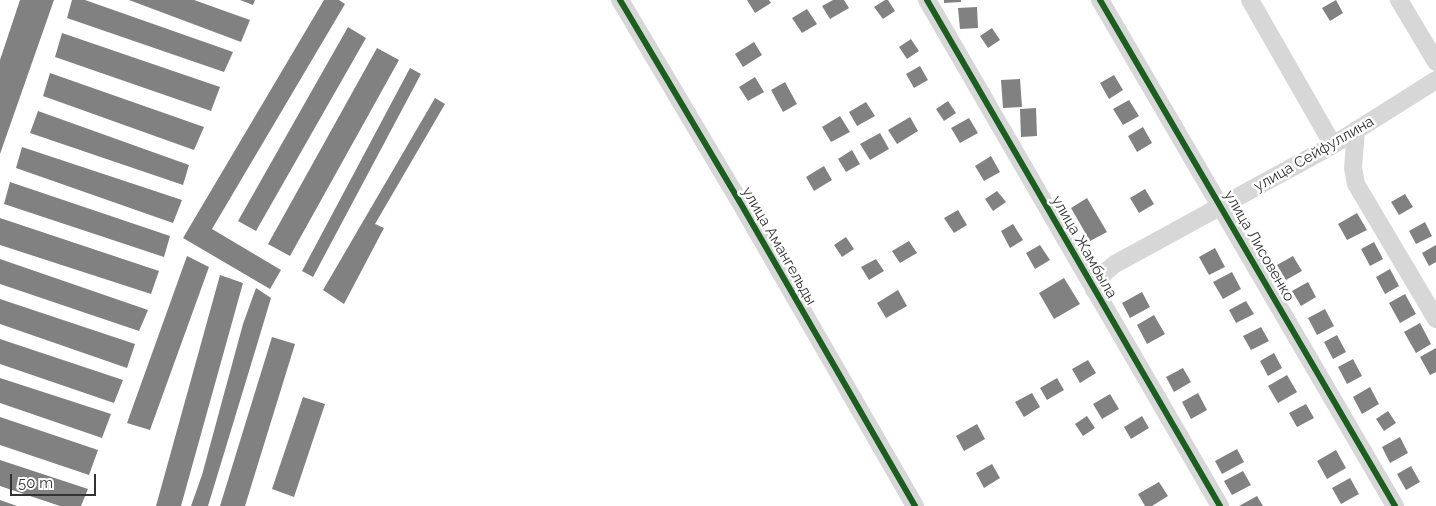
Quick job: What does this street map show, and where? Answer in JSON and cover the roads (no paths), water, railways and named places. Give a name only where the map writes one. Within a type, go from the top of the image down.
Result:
[{"type":"street","name":"улица Амангельды","points":[[620,0],[741,204],[915,506]]},
{"type":"street","name":"улица Жамбыла","points":[[928,0],[1220,506]]},
{"type":"street","name":"улица Лисовенко","points":[[1100,0],[1395,506]]},
{"type":"street","points":[[1250,0],[1332,145]]},
{"type":"street","points":[[1399,0],[1436,62]]},
{"type":"street","name":"улица Сейфуллина","points":[[1094,290],[1105,272],[1115,264],[1332,145],[1436,80]]},
{"type":"street","points":[[1356,130],[1353,168],[1356,184],[1436,319]]}]
